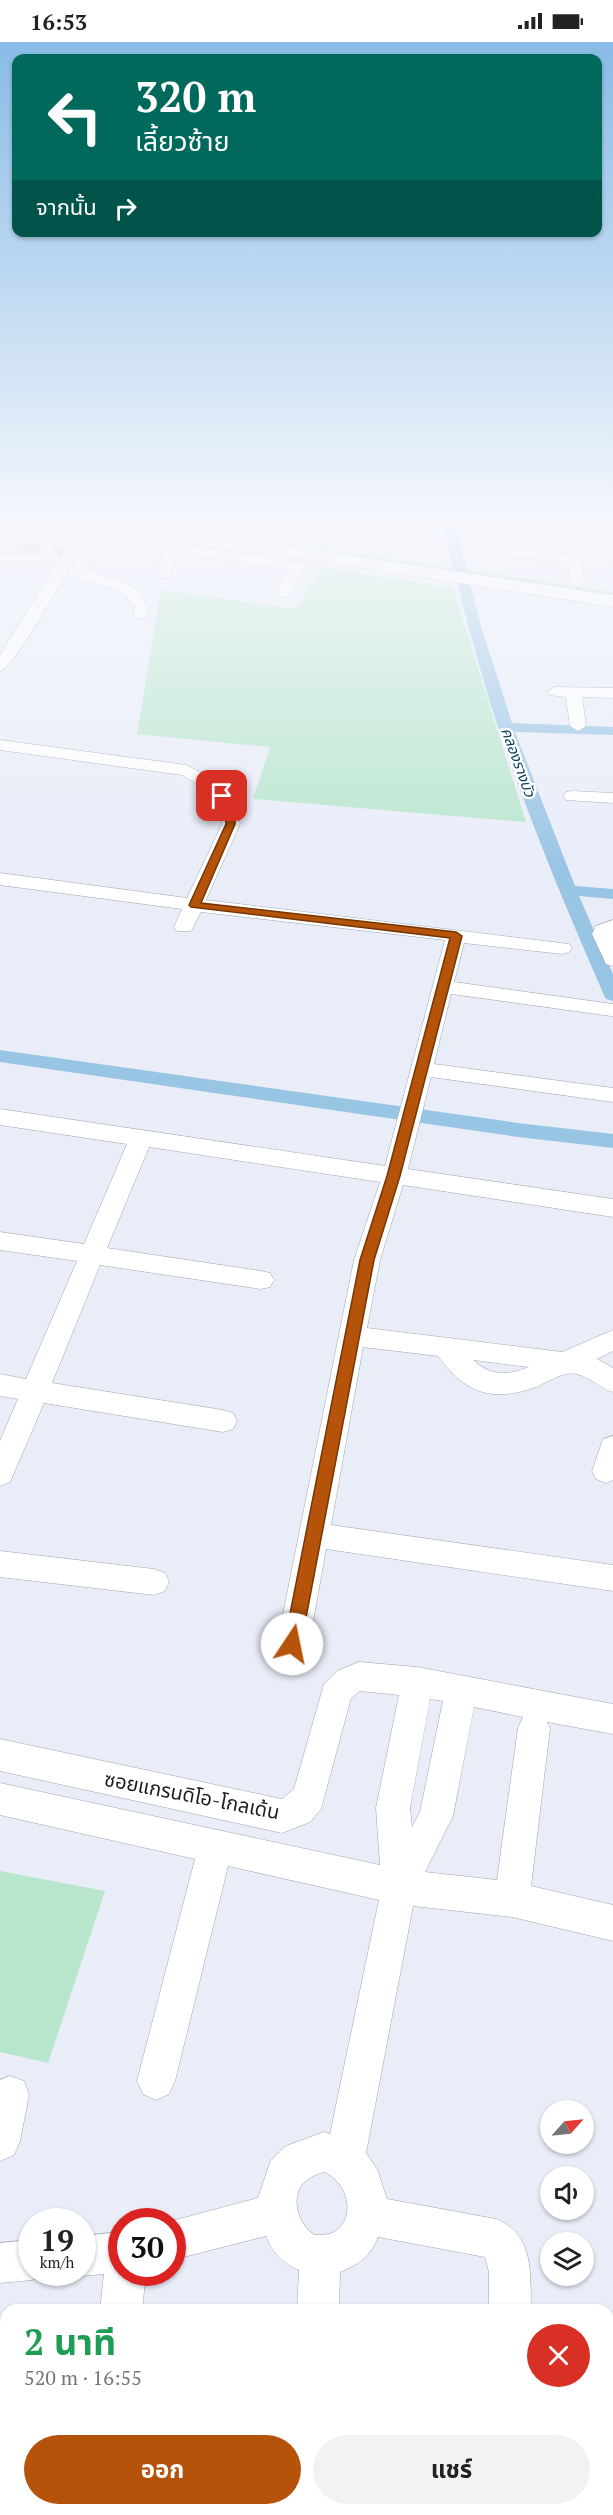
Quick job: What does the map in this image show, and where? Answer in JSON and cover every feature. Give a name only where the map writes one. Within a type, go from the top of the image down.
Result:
[{"type":"street","points":[[0,666],[14,648],[9,641],[12,637]]},
{"type":"street","points":[[555,692],[613,693]]},
{"type":"street","points":[[573,692],[578,726]]},
{"type":"street","points":[[0,745],[186,770],[207,779],[230,809],[231,824],[184,927]]},
{"type":"street","points":[[572,796],[613,798]]},
{"type":"street","points":[[0,879],[194,905],[562,948]]},
{"type":"street","points":[[613,927],[603,930],[602,934],[613,960]]},
{"type":"street","points":[[292,1644],[367,1260],[394,1176],[456,936]]},
{"type":"street","points":[[443,987],[610,1010]]},
{"type":"street","points":[[422,1069],[613,1095]]},
{"type":"street","points":[[0,1117],[613,1208]]},
{"type":"street","points":[[0,1474],[141,1138]]},
{"type":"street","points":[[0,1241],[261,1280]]},
{"type":"street","points":[[352,1336],[445,1346],[458,1366],[475,1378],[492,1385],[514,1384],[613,1340]]},
{"type":"street","points":[[564,1362],[588,1366],[613,1381]]},
{"type":"street","points":[[0,1385],[223,1421]]},
{"type":"street","points":[[314,1535],[613,1578]]},
{"type":"street","points":[[0,1564],[154,1582]]},
{"type":"street","name":"ซอยแกรนดิโอ-โกลเด้น","points":[[0,1755],[282,1816],[298,1810],[309,1798],[335,1694],[339,1687],[359,1677],[417,1682],[613,1719]]},
{"type":"street","points":[[345,2159],[399,1887],[393,1808],[417,1682]]},
{"type":"street","points":[[399,1887],[436,1816],[461,1691]]},
{"type":"street","points":[[512,1899],[534,1728]]},
{"type":"street","points":[[0,1799],[399,1887],[512,1899],[613,1923]]},
{"type":"street","points":[[156,2081],[216,1846]]},
{"type":"street","points":[[0,2141],[10,2096]]},
{"type":"street","points":[[324,2152],[345,2159],[360,2176],[366,2191],[364,2225],[356,2240],[342,2251],[328,2256],[312,2255],[297,2248],[285,2235],[278,2213],[276,2201],[279,2185],[286,2171],[297,2159],[310,2153],[324,2152]]},
{"type":"street","points":[[186,2236],[278,2213]]},
{"type":"street","points":[[366,2215],[496,2239],[506,2247],[510,2304]]},
{"type":"street","points":[[318,2304],[320,2256]]},
{"type":"street","points":[[0,2263],[18,2261]]},
{"type":"street","points":[[122,2304],[124,2286]]},
{"type":"green space","points":[[153,637],[468,637],[526,822],[253,799],[270,747],[137,734]]},
{"type":"green space","points":[[0,1871],[105,1891],[48,2063],[0,2052]]},
{"type":"waterway","name":"คลองรางบัว","points":[[478,637],[506,728],[568,890]]},
{"type":"waterway","points":[[506,727],[613,731]]},
{"type":"waterway","points":[[568,890],[613,894]]},
{"type":"waterway","name":"คลองรางบัว","points":[[568,890],[613,995]]},
{"type":"waterway","points":[[0,1056],[518,1130],[613,1141]]},
{"type":"route","points":[[222,796],[230,809],[231,824],[194,905],[456,936],[394,1176],[367,1260],[292,1644]]}]
